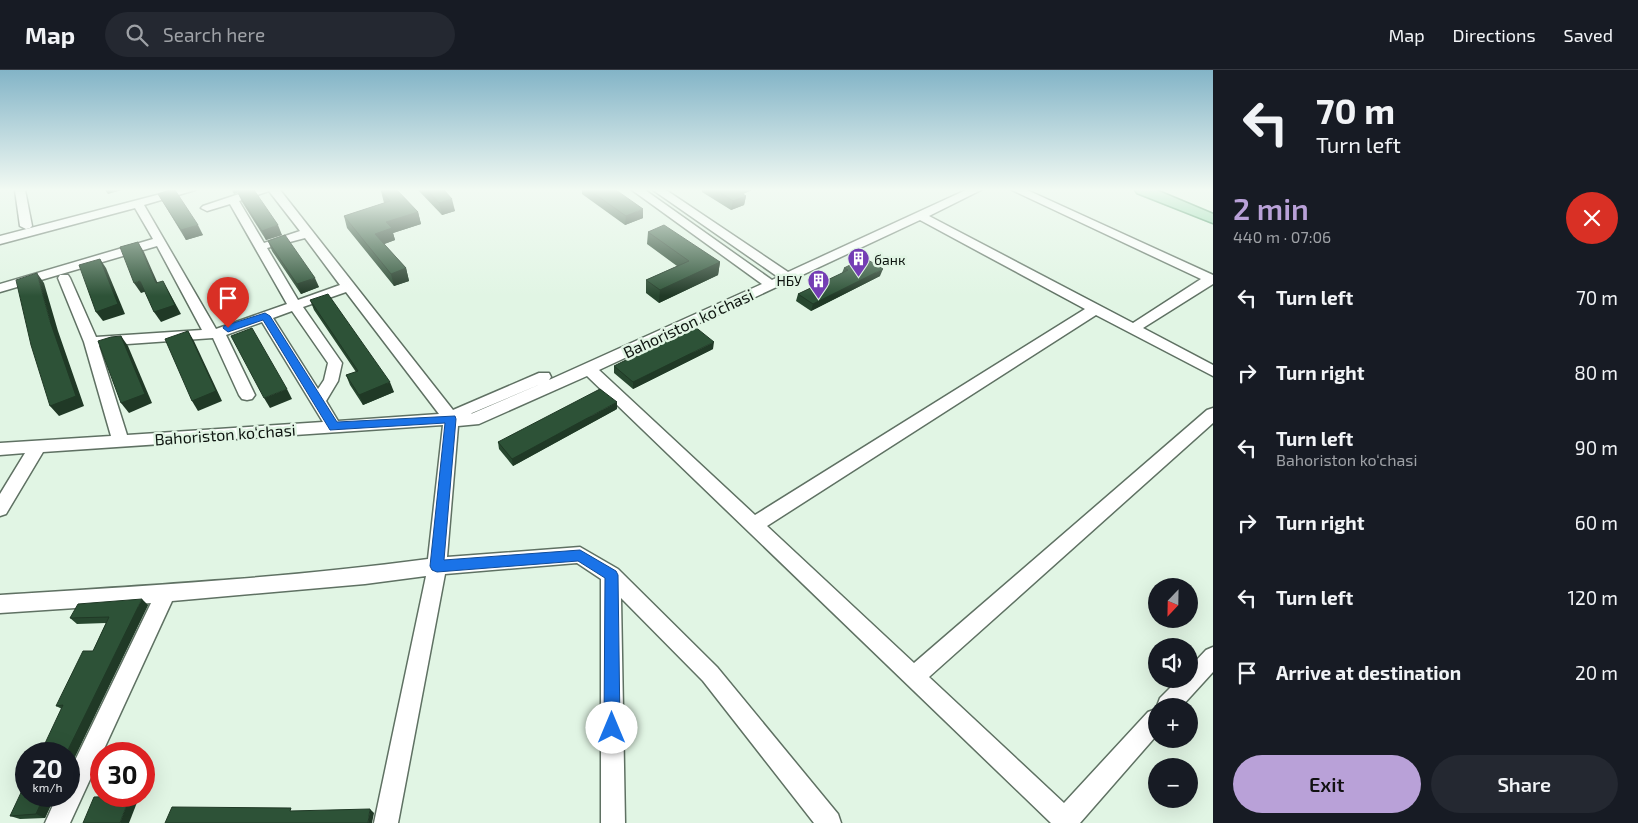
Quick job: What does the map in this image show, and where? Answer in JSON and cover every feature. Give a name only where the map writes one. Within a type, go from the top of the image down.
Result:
[{"type":"street","points":[[0,233],[29,225]]},
{"type":"street","points":[[0,240],[57,225]]},
{"type":"street","points":[[151,225],[214,333],[247,394]]},
{"type":"street","points":[[249,225],[295,306],[335,363],[331,381],[318,401]]},
{"type":"street","points":[[301,225],[451,419],[437,566],[386,823]]},
{"type":"street","points":[[687,225],[766,281]]},
{"type":"street","points":[[710,225],[783,274]]},
{"type":"street","name":"Bahoriston ko‘chasi","points":[[783,274],[884,225]]},
{"type":"street","name":"Bahoriston ko‘chasi","points":[[451,419],[467,409],[898,225]]},
{"type":"street","points":[[937,225],[1213,371]]},
{"type":"street","points":[[1094,225],[1212,279]]},
{"type":"street","points":[[262,248],[307,233]]},
{"type":"street","points":[[0,288],[160,241]]},
{"type":"street","points":[[64,278],[91,342],[121,441]]},
{"type":"street","points":[[1133,329],[1212,279]]},
{"type":"street","name":"Bahoriston ko‘chasi","points":[[0,448],[451,419],[460,421],[473,420],[589,369],[766,281]]},
{"type":"street","points":[[91,342],[214,333],[349,286]]},
{"type":"street","points":[[754,525],[1095,309]]},
{"type":"street","points":[[265,316],[334,427]]},
{"type":"street","points":[[589,369],[1066,822],[1148,729]]},
{"type":"street","points":[[914,677],[1213,414]]},
{"type":"street","points":[[0,509],[38,447]]},
{"type":"street","points":[[0,604],[166,593],[365,576],[437,566],[580,556],[611,575],[710,674],[829,823]]},
{"type":"street","points":[[611,575],[613,823]]},
{"type":"street","points":[[57,823],[166,593]]},
{"type":"street","points":[[1175,698],[1213,657]]},
{"type":"building","points":[[178,225],[198,225],[181,230]]},
{"type":"building","points":[[258,225],[278,225],[262,231]]},
{"type":"building","points":[[351,225],[389,225],[392,228],[375,234],[406,268],[391,274]]},
{"type":"building","points":[[664,225],[720,262],[660,290],[646,280],[689,261],[648,232]]},
{"type":"building","points":[[285,235],[315,278],[297,284],[268,241]]},
{"type":"building","points":[[138,242],[156,283],[163,281],[175,305],[154,312],[140,281],[134,283],[120,247]]},
{"type":"building","points":[[100,259],[118,304],[96,312],[79,265]]},
{"type":"building","points":[[860,260],[863,262],[868,260],[883,269],[813,304],[798,294],[848,270],[844,268]]},
{"type":"building","points":[[37,273],[50,321],[76,396],[50,406],[31,345],[16,280]]},
{"type":"building","points":[[328,294],[390,382],[359,395],[346,375],[358,371],[310,300]]},
{"type":"building","points":[[694,326],[714,342],[633,382],[614,366]]},
{"type":"building","points":[[252,328],[287,389],[264,398],[231,336]]},
{"type":"building","points":[[188,331],[216,391],[192,401],[165,339]]},
{"type":"building","points":[[121,336],[145,394],[121,403],[98,341]]},
{"type":"building","points":[[600,389],[617,402],[512,459],[498,442]]},
{"type":"building","points":[[142,599],[72,742],[46,742],[63,705],[56,706],[83,651],[93,651],[109,617],[70,618],[78,604]]},
{"type":"building","points":[[15,805],[15,807],[39,807],[36,814],[10,816]]},
{"type":"building","points":[[90,806],[126,807],[120,823],[83,823]]},
{"type":"building","points":[[172,807],[291,808],[290,811],[370,809],[368,823],[165,823]]},
{"type":"place","name":"банк","points":[[858,278]]},
{"type":"place","name":"НБУ","points":[[818,299]]},
{"type":"route","points":[[228,328],[265,316],[334,427],[451,419],[437,566],[580,556],[611,575],[612,728]]}]
